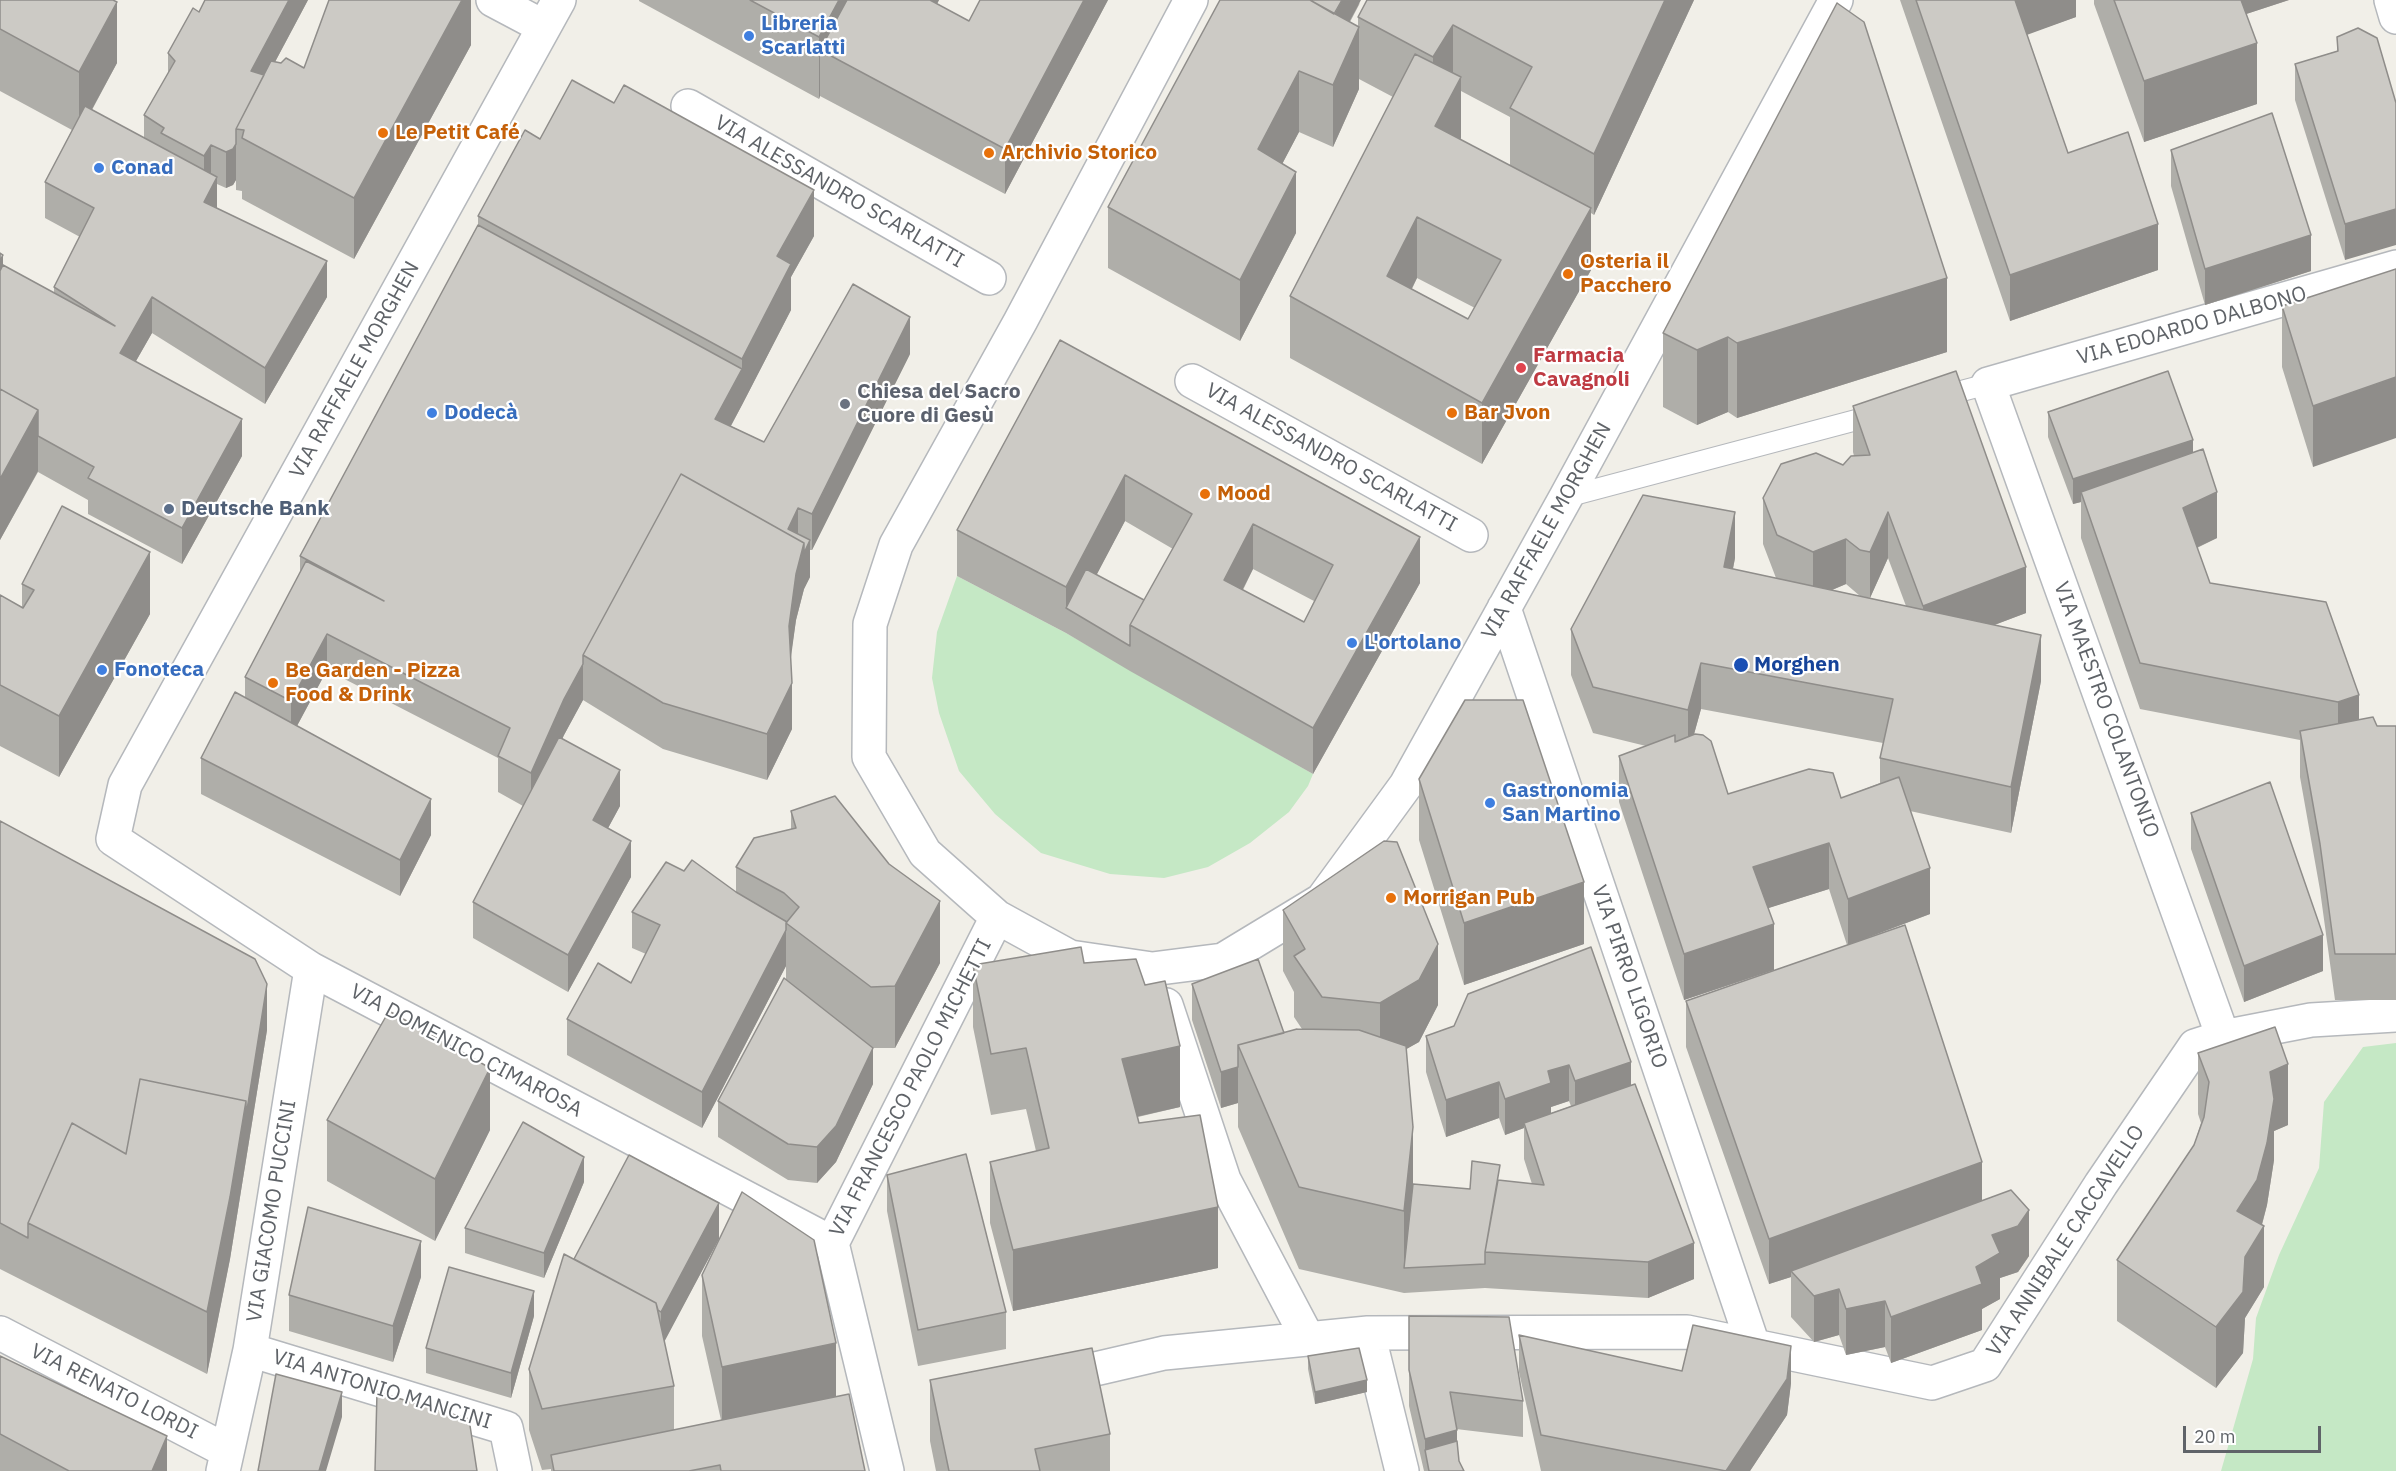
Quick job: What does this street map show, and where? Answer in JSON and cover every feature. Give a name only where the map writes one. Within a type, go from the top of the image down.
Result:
[{"type":"street","points":[[493,0],[551,13]]},
{"type":"street","name":"VIA RAFFAELE MORGHEN","points":[[1191,0],[1020,322],[896,545],[870,624],[869,757],[925,853],[998,917],[1070,957],[1152,969],[1223,960],[1322,900],[1406,785],[1566,497],[1836,0]]},
{"type":"street","points":[[2391,0],[2396,17]]},
{"type":"street","name":"VIA RAFFAELE MORGHEN","points":[[113,839],[125,785],[551,13]]},
{"type":"street","name":"VIA ALESSANDRO SCARLATTI","points":[[688,106],[989,278]]},
{"type":"street","name":"VIA EDOARDO DALBONO","points":[[1989,384],[2396,267]]},
{"type":"street","name":"VIA ALESSANDRO SCARLATTI","points":[[1192,381],[1471,535]]},
{"type":"street","name":"VIA MAESTRO COLANTONIO","points":[[1989,384],[2223,1037]]},
{"type":"street","name":"VIA PIRRO LIGORIO","points":[[1504,608],[1753,1345]]},
{"type":"street","name":"VIA DOMENICO CIMAROSA","points":[[113,839],[310,969],[832,1243]]},
{"type":"street","name":"VIA FRANCESCO PAOLO MICHETTI","points":[[887,1471],[832,1243],[998,917]]},
{"type":"street","name":"VIA GIACOMO PUCCINI","points":[[225,1461],[250,1350],[310,969]]},
{"type":"street","points":[[1152,969],[1224,1180],[1308,1339]]},
{"type":"street","name":"VIA ANNIBALE CACCAVELLO","points":[[1028,1384],[1164,1353],[1368,1333],[1687,1332],[1932,1383],[1985,1365],[2101,1184],[2195,1046],[2223,1037],[2311,1020],[2396,1015]]},
{"type":"street","points":[[1368,1333],[1402,1471]]},
{"type":"street","name":"VIA RENATO LORDI","points":[[0,1334],[225,1461]]},
{"type":"street","name":"VIA ANTONIO MANCINI","points":[[250,1350],[506,1428],[515,1471]]},
{"type":"lane","points":[[1917,403],[1989,384]]},
{"type":"lane","points":[[1566,497],[1894,409]]},
{"type":"green space","points":[[957,576],[1066,633],[1313,774],[1308,786],[1289,812],[1250,843],[1208,867],[1164,878],[1110,874],[1041,853],[995,814],[959,771],[939,713],[932,678],[937,632]]},
{"type":"green space","points":[[2396,1043],[2396,1471],[2221,1471],[2253,1359],[2256,1318],[2279,1255],[2319,1168],[2324,1102],[2363,1047]]},
{"type":"building","points":[[0,0],[113,0],[117,2],[79,72],[0,29]]},
{"type":"building","points":[[205,0],[289,0],[251,71],[264,75],[236,129],[236,144],[233,149],[226,152],[211,145],[204,156],[161,133],[164,128],[144,115],[175,61],[168,53],[193,8],[199,12]]},
{"type":"building","points":[[329,0],[462,0],[354,198],[242,138],[244,130],[236,129],[271,61],[281,63],[286,58],[304,68]]},
{"type":"building","points":[[750,0],[839,0],[819,37]]},
{"type":"building","points":[[847,0],[930,0],[969,21],[980,0],[1084,0],[1005,149],[820,50]]},
{"type":"building","points":[[1220,0],[1310,0],[1359,27],[1333,85],[1299,71],[1258,149],[1296,172],[1240,280],[1108,207]]},
{"type":"building","points":[[1310,0],[1342,0],[1334,14]]},
{"type":"building","points":[[1367,0],[1665,0],[1594,154],[1510,108],[1532,67],[1453,25],[1433,57],[1358,17]]},
{"type":"building","points":[[1916,0],[2015,0],[2068,153],[2128,132],[2158,224],[2010,275]]},
{"type":"building","points":[[2114,0],[2241,0],[2257,43],[2144,81]]},
{"type":"building","points":[[1837,3],[1864,22],[1947,278],[1737,343],[1728,337],[1697,350],[1663,333]]},
{"type":"building","points":[[2358,28],[2377,38],[2396,103],[2396,209],[2345,224],[2295,64],[2338,51],[2337,37]]},
{"type":"building","points":[[1415,54],[1461,77],[1435,126],[1591,208],[1482,403],[1290,296]],"holes":[[[1417,217],[1501,260],[1468,319],[1387,276]]]},
{"type":"building","points":[[572,80],[614,103],[624,85],[814,190],[777,256],[791,264],[742,359],[478,216],[525,130],[540,139]]},
{"type":"building","points":[[85,106],[217,177],[204,202],[327,261],[265,368],[152,297],[120,353],[242,419],[182,528],[88,478],[94,467],[38,436],[38,410],[0,389],[0,271],[3,265],[115,326],[54,287],[94,208],[45,182]]},
{"type":"building","points":[[2272,113],[2311,235],[2205,269],[2171,150]]},
{"type":"building","points":[[478,225],[742,369],[715,419],[764,442],[853,284],[910,317],[812,514],[798,508],[788,529],[810,540],[804,553],[804,543],[681,474],[583,655],[583,664],[564,699],[531,773],[498,756],[510,728],[327,634],[291,701],[245,677],[306,561],[384,601],[300,556]]},
{"type":"building","points":[[2396,269],[2396,377],[2313,406],[2282,306]]},
{"type":"building","points":[[1060,340],[1420,537],[1313,728],[1130,625],[1192,514],[1125,475],[1066,587],[957,530]],"holes":[[[1253,524],[1333,565],[1304,622],[1224,580]]]},
{"type":"building","points":[[1956,371],[2026,567],[1923,606],[1888,512],[1870,552],[1860,550],[1846,539],[1813,552],[1777,535],[1763,498],[1781,464],[1816,453],[1843,465],[1851,456],[1870,455],[1853,406]]},
{"type":"building","points":[[2168,371],[2193,440],[2073,479],[2048,412]]},
{"type":"building","points":[[0,389],[38,410],[0,479]]},
{"type":"building","points":[[2203,449],[2217,492],[2183,508],[2210,583],[2326,602],[2359,695],[2338,702],[2140,663],[2081,492]]},
{"type":"building","points":[[681,474],[804,543],[796,574],[789,626],[792,683],[767,734],[663,703],[583,655]]},
{"type":"building","points":[[1643,495],[1735,512],[1724,567],[2041,635],[2011,787],[1880,758],[1893,699],[1701,663],[1688,710],[1593,687],[1571,629]]},
{"type":"building","points":[[62,506],[150,552],[59,716],[0,685],[0,595],[23,608],[34,590],[22,584]]},
{"type":"building","points":[[1086,569],[1144,600],[1130,625],[1130,646],[1066,608]]},
{"type":"building","points":[[235,692],[431,799],[400,860],[201,758]]},
{"type":"building","points":[[1465,700],[1523,700],[1584,882],[1464,923],[1419,779]]},
{"type":"building","points":[[2373,717],[2377,726],[2396,726],[2396,954],[2335,954],[2320,844],[2300,731]]},
{"type":"building","points":[[1695,734],[1703,735],[1711,741],[1728,794],[1809,769],[1833,773],[1841,798],[1899,777],[1930,868],[1848,899],[1829,843],[1753,867],[1774,924],[1684,954],[1619,756],[1675,735],[1675,742]]},
{"type":"building","points":[[559,737],[620,770],[593,820],[631,841],[568,955],[473,902]]},
{"type":"building","points":[[2270,782],[2323,935],[2244,966],[2191,813]]},
{"type":"building","points":[[835,796],[889,864],[940,901],[895,986],[871,987],[786,923],[799,907],[784,893],[736,867],[754,838],[796,828],[791,811]]},
{"type":"building","points":[[0,821],[255,959],[267,984],[246,1116],[246,1101],[140,1079],[126,1154],[72,1123],[28,1223],[28,1238],[0,1223]]},
{"type":"building","points":[[1384,841],[1397,842],[1438,944],[1419,980],[1380,1003],[1322,997],[1294,956],[1305,949],[1283,910]]},
{"type":"building","points":[[692,860],[736,892],[787,922],[786,930],[702,1092],[567,1019],[598,963],[631,983],[660,925],[632,912],[666,862],[684,871]]},
{"type":"building","points":[[1905,925],[1982,1162],[1769,1239],[1686,1001]]},
{"type":"building","points":[[1081,947],[1084,963],[1136,959],[1145,985],[1165,981],[1180,1046],[1122,1059],[1139,1123],[1200,1115],[1218,1207],[1013,1250],[990,1162],[1049,1148],[1026,1048],[991,1054],[973,965]]},
{"type":"building","points":[[1591,947],[1631,1062],[1575,1081],[1569,1065],[1548,1071],[1551,1083],[1505,1099],[1499,1082],[1446,1100],[1426,1036],[1454,1026],[1468,994]]},
{"type":"building","points":[[1258,959],[1284,1033],[1238,1045],[1238,1067],[1221,1072],[1192,984]]},
{"type":"building","points":[[784,978],[873,1048],[836,1126],[817,1147],[788,1144],[718,1101]]},
{"type":"building","points":[[389,1011],[490,1068],[435,1179],[327,1120]]},
{"type":"building","points":[[2275,1027],[2288,1064],[2270,1072],[2274,1099],[2267,1143],[2257,1180],[2237,1211],[2264,1226],[2245,1257],[2243,1292],[2216,1327],[2117,1260],[2194,1145],[2204,1117],[2209,1082],[2198,1053]]},
{"type":"building","points":[[1297,1029],[1359,1030],[1406,1046],[1413,1127],[1404,1211],[1299,1187],[1238,1045]]},
{"type":"building","points":[[140,1079],[246,1101],[207,1312],[28,1223],[72,1123],[126,1154]]},
{"type":"building","points":[[1635,1084],[1694,1243],[1648,1262],[1485,1252],[1498,1180],[1544,1185],[1524,1123]]},
{"type":"building","points":[[523,1122],[584,1157],[544,1253],[465,1228]]},
{"type":"building","points":[[966,1154],[1006,1312],[918,1330],[887,1175]]},
{"type":"building","points":[[629,1155],[719,1203],[661,1312],[656,1303],[574,1259]]},
{"type":"building","points":[[1472,1161],[1500,1165],[1485,1264],[1404,1268],[1413,1184],[1470,1189]]},
{"type":"building","points":[[2011,1190],[2029,1210],[2018,1226],[1992,1235],[2000,1253],[1976,1267],[1982,1284],[1891,1317],[1885,1301],[1846,1309],[1839,1289],[1814,1296],[1791,1271]]},
{"type":"building","points":[[742,1192],[814,1240],[836,1343],[722,1367],[702,1275]]},
{"type":"building","points":[[308,1207],[421,1241],[393,1326],[289,1295]]},
{"type":"building","points":[[564,1254],[656,1303],[674,1386],[542,1409],[529,1369]]},
{"type":"building","points":[[449,1267],[534,1291],[511,1373],[426,1348]]},
{"type":"building","points":[[1409,1316],[1509,1317],[1523,1401],[1450,1392],[1457,1430],[1425,1439],[1409,1370]]},
{"type":"building","points":[[1693,1325],[1791,1346],[1787,1379],[1726,1471],[1541,1435],[1519,1335],[1682,1371]]},
{"type":"building","points":[[1092,1348],[1110,1434],[1035,1449],[1040,1471],[949,1471],[930,1380]]},
{"type":"building","points":[[1359,1348],[1367,1380],[1315,1392],[1308,1356]]},
{"type":"building","points":[[0,1356],[167,1436],[152,1471],[69,1471],[0,1434]]},
{"type":"building","points":[[276,1374],[342,1392],[319,1471],[258,1471]]},
{"type":"building","points":[[377,1392],[469,1419],[477,1471],[375,1471]]},
{"type":"building","points":[[849,1394],[865,1471],[721,1471],[720,1465],[689,1471],[554,1471],[551,1455]]},
{"type":"building","points":[[1457,1441],[1459,1461],[1464,1471],[1429,1471],[1425,1450]]},
{"type":"place","name":"Libreria Scarlatti","points":[[749,36]]},
{"type":"place","name":"Le Petit Café","points":[[383,133]]},
{"type":"place","name":"Archivio Storico","points":[[989,153]]},
{"type":"place","name":"Conad","points":[[99,168]]},
{"type":"place","name":"Osteria il Pacchero","points":[[1568,274]]},
{"type":"place","name":"Farmacia Cavagnoli","points":[[1521,368]]},
{"type":"place","name":"Chiesa del Sacro Cuore di Gesù","points":[[845,404]]},
{"type":"place","name":"Dodecà","points":[[432,413]]},
{"type":"place","name":"Bar Jvon","points":[[1452,413]]},
{"type":"place","name":"Mood","points":[[1205,494]]},
{"type":"place","name":"Deutsche Bank","points":[[169,509]]},
{"type":"place","name":"L'ortolano","points":[[1352,643]]},
{"type":"place","name":"Morghen","points":[[1741,665]]},
{"type":"place","name":"Fonoteca","points":[[102,670]]},
{"type":"place","name":"Be Garden - Pizza Food & Drink","points":[[273,683]]},
{"type":"place","name":"Gastronomia San Martino","points":[[1490,803]]},
{"type":"place","name":"Morrigan Pub","points":[[1391,898]]}]
